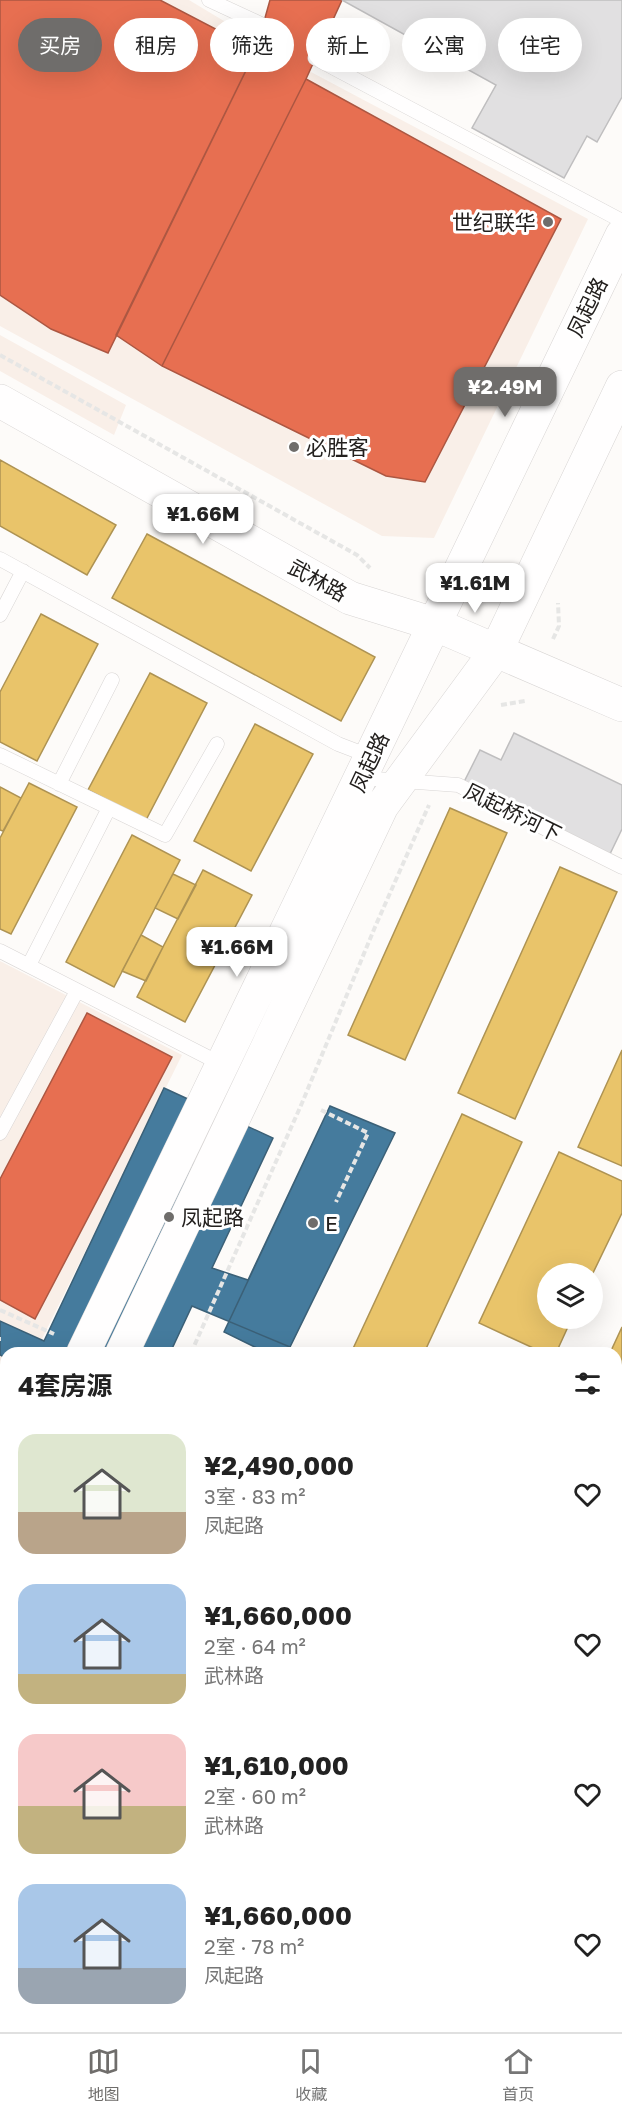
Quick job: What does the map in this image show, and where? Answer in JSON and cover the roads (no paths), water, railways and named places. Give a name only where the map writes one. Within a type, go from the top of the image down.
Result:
[{"type":"main road","name":"凤起路","points":[[86,1347],[622,235]]},
{"type":"main road","points":[[125,1347],[382,806],[496,651],[614,421],[622,387]]},
{"type":"main road","name":"武林路","points":[[0,401],[350,598],[434,624],[622,705]]},
{"type":"lane","points":[[209,0],[248,18]]},
{"type":"lane","points":[[341,72],[622,221]]},
{"type":"lane","name":"凤起桥河下","points":[[0,559],[338,744],[367,768],[400,781],[458,785],[622,867]]},
{"type":"lane","points":[[0,615],[23,571]]},
{"type":"lane","points":[[59,784],[112,680]]},
{"type":"lane","points":[[0,755],[165,835],[217,744]]},
{"type":"lane","points":[[29,965],[109,808]]},
{"type":"lane","points":[[0,952],[223,1065]]},
{"type":"lane","points":[[0,1132],[77,991]]},
{"type":"place","name":"世纪联华","points":[[548,222]]},
{"type":"place","name":"必胜客","points":[[294,447]]},
{"type":"place","name":"凤起路","points":[[169,1217]]},
{"type":"place","name":"E","points":[[313,1223]]}]
